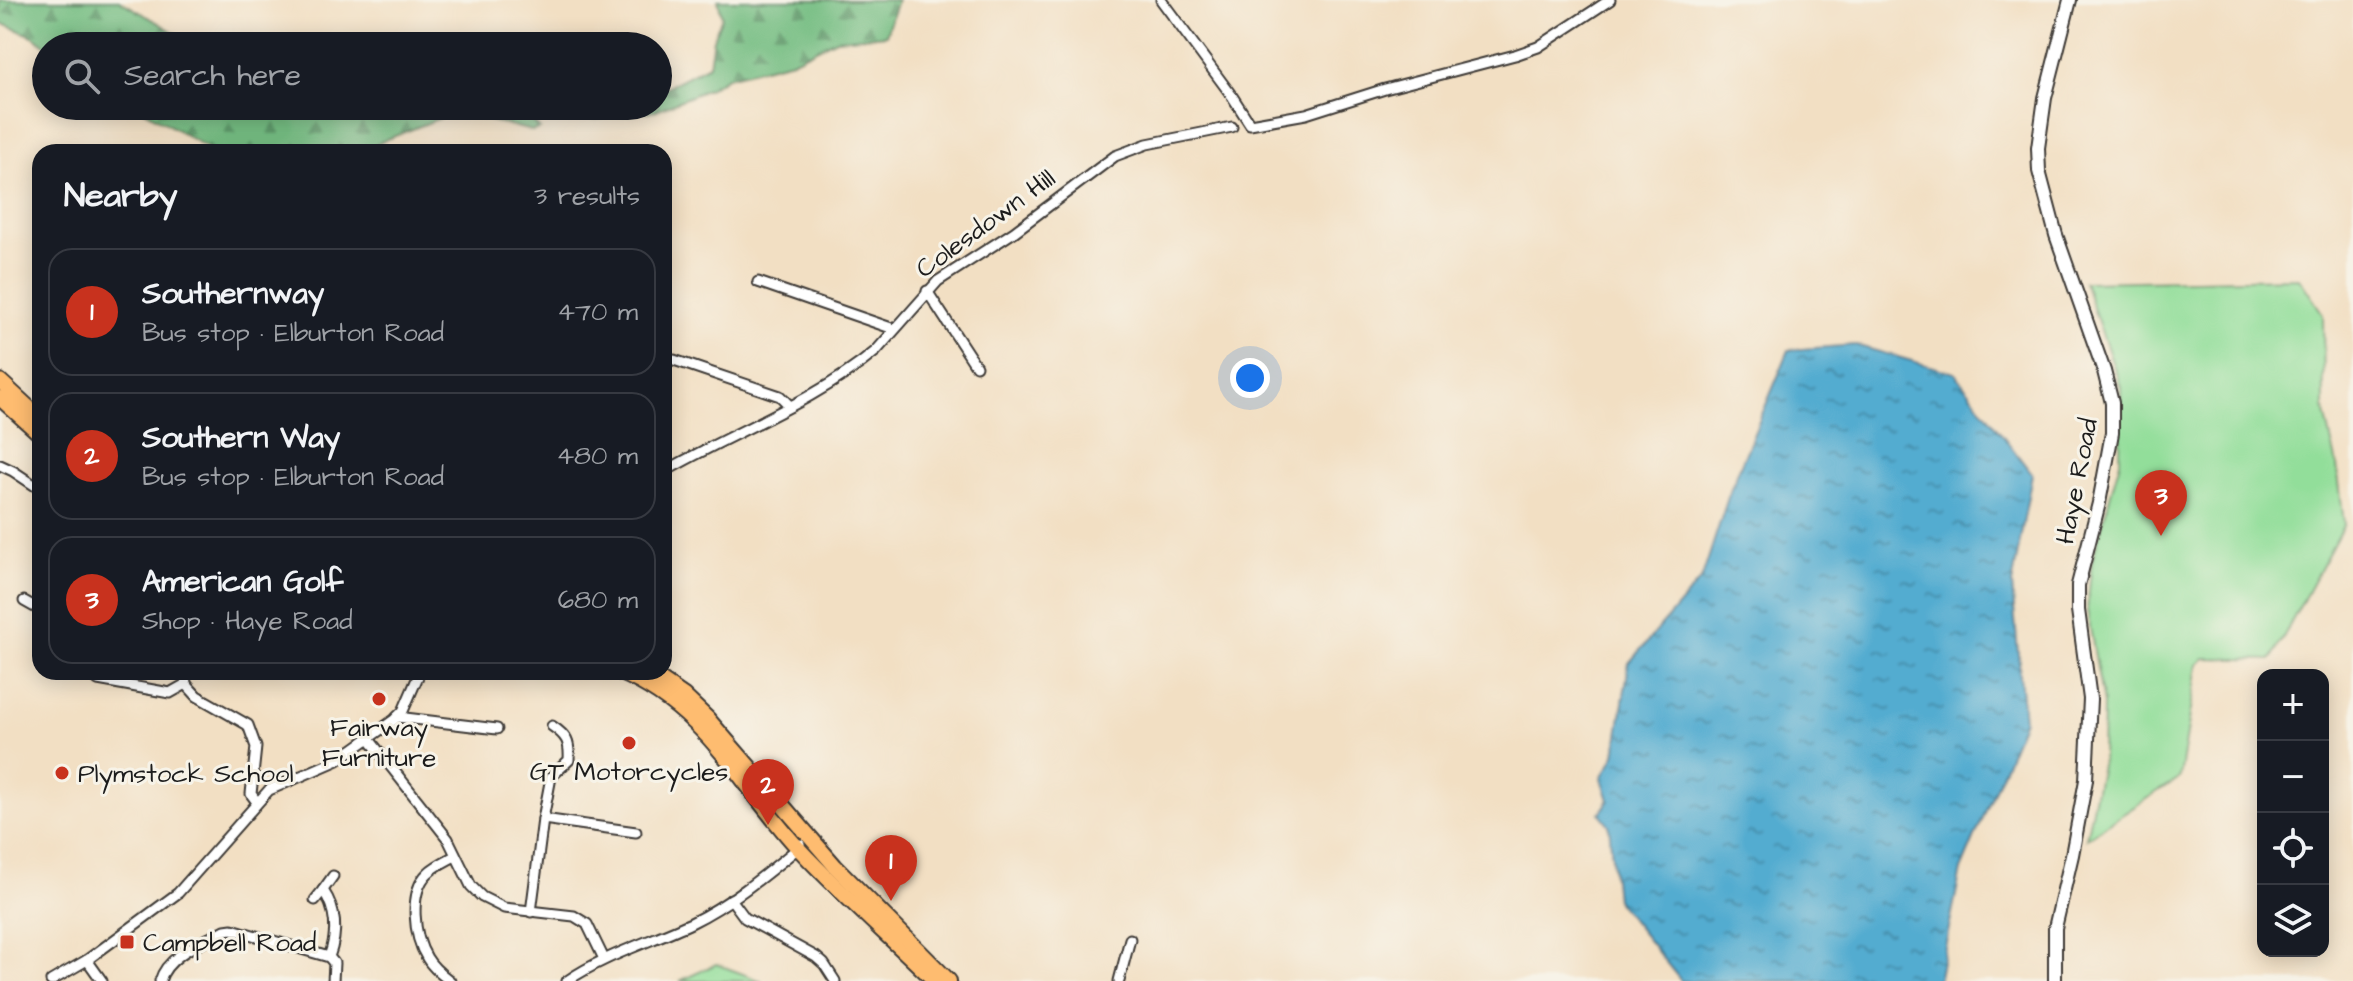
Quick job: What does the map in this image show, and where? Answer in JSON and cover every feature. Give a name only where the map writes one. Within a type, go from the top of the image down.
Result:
[{"type":"main road","points":[[0,381],[32,411]]},
{"type":"main road","points":[[0,398],[32,427]]},
{"type":"main road","points":[[634,680],[669,698],[693,720],[798,848],[935,981]]},
{"type":"main road","points":[[661,680],[684,696],[707,718],[793,821],[949,981]]},
{"type":"street","points":[[1161,0],[1250,124],[1306,114],[1385,89],[1515,55],[1538,47],[1610,0]]},
{"type":"street","name":"Haye Road","points":[[2055,981],[2055,928],[2072,855],[2087,767],[2090,699],[2078,610],[2078,585],[2099,503],[2112,433],[2112,403],[2104,371],[2056,235],[2039,171],[2038,148],[2045,98],[2070,0]]},
{"type":"street","name":"Colesdown Hill","points":[[672,467],[790,406],[865,361],[927,291],[954,269],[1014,232],[1115,156],[1147,144],[1232,127]]},
{"type":"street","points":[[758,282],[894,329]]},
{"type":"street","points":[[927,291],[976,366]]},
{"type":"street","points":[[674,360],[780,396],[790,406]]},
{"type":"street","points":[[0,465],[32,484]]},
{"type":"street","points":[[24,601],[32,606]]},
{"type":"street","points":[[98,680],[170,693],[186,684]]},
{"type":"street","points":[[186,680],[197,696],[248,725],[256,747],[251,794],[257,802]]},
{"type":"street","points":[[51,981],[87,960],[178,893],[257,802],[281,783],[338,760],[397,717],[403,711],[417,680]]},
{"type":"street","points":[[397,717],[497,729]]},
{"type":"street","points":[[531,912],[551,777],[569,760],[570,747],[565,735],[552,726]]},
{"type":"street","points":[[369,739],[448,839],[471,886],[482,897],[504,908],[574,916],[587,924],[604,959]]},
{"type":"street","points":[[543,819],[636,832]]},
{"type":"street","points":[[567,981],[604,959],[695,921],[731,899],[798,848],[801,838],[793,821]]},
{"type":"street","points":[[450,981],[427,960],[418,935],[416,901],[417,891],[428,873],[455,856]]},
{"type":"street","points":[[315,900],[333,876]]},
{"type":"street","points":[[323,890],[332,903],[336,919],[329,957]]},
{"type":"street","points":[[731,899],[745,918],[816,957],[835,981]]},
{"type":"street","points":[[160,981],[165,967],[173,960],[232,929],[329,957],[334,963],[333,981]]},
{"type":"street","points":[[1119,981],[1130,939]]},
{"type":"street","points":[[87,960],[102,981]]},
{"type":"green space","points":[[0,0],[119,0],[174,32],[32,32],[32,36],[0,23]]},
{"type":"green space","points":[[718,0],[897,0],[886,35],[836,39],[792,61],[727,77],[708,89],[672,104],[672,84],[709,65],[713,39],[722,17]]},
{"type":"green space","points":[[160,120],[435,120],[377,144],[201,144]]},
{"type":"green space","points":[[487,120],[531,120],[540,129],[532,131]]},
{"type":"green space","points":[[2299,278],[2323,314],[2324,408],[2337,465],[2344,524],[2271,660],[2205,658],[2198,665],[2180,777],[2086,838],[2102,760],[2103,703],[2087,610],[2092,561],[2120,461],[2121,387],[2084,282]]},
{"type":"green space","points":[[716,964],[762,981],[680,981]]},
{"type":"water","points":[[1855,345],[1955,373],[2032,474],[2012,585],[2024,720],[1961,870],[1938,981],[1681,981],[1616,900],[1609,825],[1600,813],[1609,800],[1602,778],[1615,755],[1629,663],[1702,578],[1731,488],[1789,350]]},
{"type":"place","name":"American Golf","points":[[2161,536]]},
{"type":"place","name":"Fairway Furniture","points":[[379,699]]},
{"type":"place","name":"GT Motorcycles","points":[[629,743]]},
{"type":"place","name":"Plymstock School","points":[[62,773]]},
{"type":"place","name":"Southern Way","points":[[768,825]]},
{"type":"place","name":"Southernway","points":[[891,901]]},
{"type":"place","name":"Campbell Road","points":[[127,942]]}]
